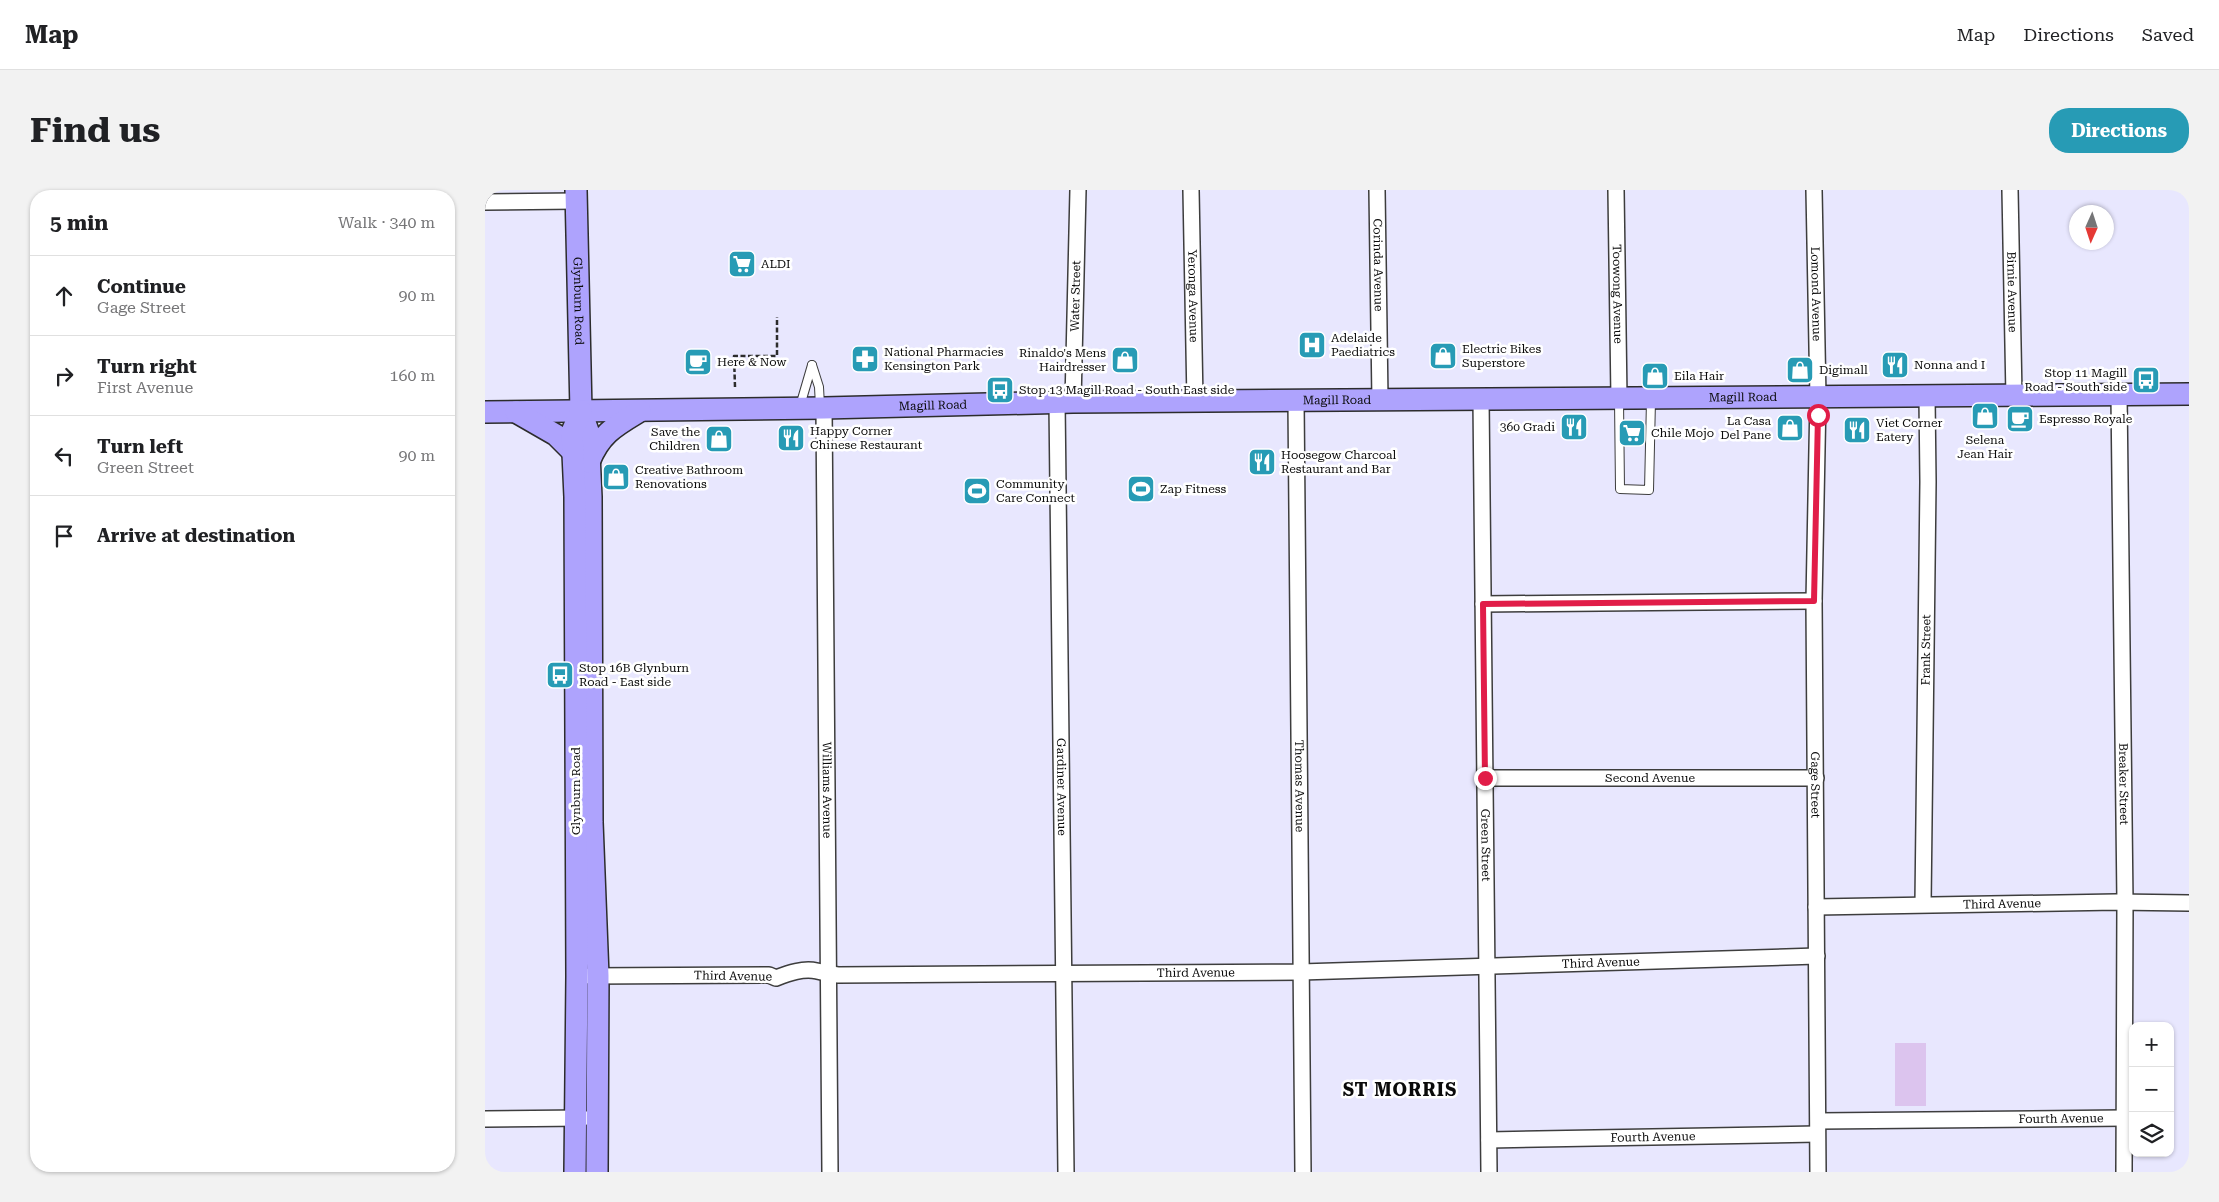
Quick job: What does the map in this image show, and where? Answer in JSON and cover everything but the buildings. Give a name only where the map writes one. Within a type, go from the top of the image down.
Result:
[{"type":"main road","name":"Glynburn Road","points":[[576,195],[581,411],[588,431],[581,457],[575,507],[584,735],[587,976],[597,1118],[597,1172]]},
{"type":"main road","name":"Magill Road","points":[[485,412],[799,409],[1065,402],[2189,394]]},
{"type":"main road","points":[[516,412],[556,435],[581,457],[596,445],[613,427],[640,411]]},
{"type":"main road","name":"Glynburn Road","points":[[575,1172],[575,1118],[587,976]]},
{"type":"street","name":"Water Street","points":[[1065,402],[1078,190]]},
{"type":"street","name":"Yeronga Avenue","points":[[1191,190],[1195,401]]},
{"type":"street","name":"Corinda Avenue","points":[[1377,190],[1380,400]]},
{"type":"street","name":"Toowong Avenue","points":[[1616,190],[1619,398]]},
{"type":"street","name":"Lomond Avenue","points":[[1814,190],[1818,398]]},
{"type":"street","name":"Birnie Avenue","points":[[2010,190],[2014,396]]},
{"type":"street","points":[[485,202],[576,195]]},
{"type":"street","name":"Breaker Street","points":[[2119,395],[2125,902],[2125,1172]]},
{"type":"street","name":"Frank Street","points":[[1923,904],[1928,482],[1927,397]]},
{"type":"street","name":"Gage Street","points":[[1818,398],[1814,601],[1818,1172]]},
{"type":"street","name":"Green Street","points":[[1481,399],[1489,1172]]},
{"type":"street","name":"Thomas Avenue","points":[[1296,401],[1303,1172]]},
{"type":"street","name":"Gardiner Avenue","points":[[1065,402],[1063,974],[1066,1172]]},
{"type":"street","name":"Williams Avenue","points":[[822,408],[830,1172]]},
{"type":"street","points":[[1483,604],[1814,601]]},
{"type":"street","name":"Second Avenue","points":[[1485,778],[1815,778]]},
{"type":"street","name":"Third Avenue","points":[[1816,907],[1923,904],[2189,903]]},
{"type":"street","name":"Third Avenue","points":[[587,976],[769,975],[776,978],[797,971],[809,970],[828,974],[1301,972],[1817,956]]},
{"type":"street","points":[[485,1119],[597,1118]]},
{"type":"street","name":"Fourth Avenue","points":[[1489,1140],[1818,1127],[2124,1118]]},
{"type":"lane","points":[[799,409],[812,365],[819,387],[822,408]]},
{"type":"lane","points":[[1619,398],[1620,489],[1649,490],[1651,398]]},
{"type":"path","points":[[735,387],[734,356],[777,356],[777,317]]},
{"type":"shaded area","points":[[1895,1043],[1926,1043],[1926,1106],[1895,1106]]},
{"type":"place","name":"ALDI","points":[[742,264]]},
{"type":"place","name":"Adelaide Paediatrics","points":[[1312,345]]},
{"type":"place","name":"Electric Bikes Superstore","points":[[1443,356]]},
{"type":"place","name":"National Pharmacies Kensington Park","points":[[865,359]]},
{"type":"place","name":"Rinaldo's Mens Hairdresser","points":[[1125,360]]},
{"type":"place","name":"Here & Now","points":[[698,362]]},
{"type":"place","name":"Nonna and I","points":[[1895,365]]},
{"type":"place","name":"Digimall","points":[[1800,370]]},
{"type":"place","name":"Eila Hair","points":[[1655,376]]},
{"type":"place","name":"Stop 11 Magill Road - South side","points":[[2146,380]]},
{"type":"place","name":"Stop 13 Magill Road - South East side","points":[[1000,390]]},
{"type":"place","name":"Selena Jean Hair","points":[[1985,416]]},
{"type":"place","name":"Espresso Royale","points":[[2020,419]]},
{"type":"place","name":"360 Gradi","points":[[1574,427]]},
{"type":"place","name":"La Casa Del Pane","points":[[1790,428]]},
{"type":"place","name":"Viet Corner Eatery","points":[[1857,430]]},
{"type":"place","name":"Chile Mojo","points":[[1632,433]]},
{"type":"place","name":"Happy Corner Chinese Restaurant","points":[[791,438]]},
{"type":"place","name":"Save the Children","points":[[719,439]]},
{"type":"place","name":"Hoosegow Charcoal Restaurant and Bar","points":[[1262,462]]},
{"type":"place","name":"Creative Bathroom Renovations","points":[[616,477]]},
{"type":"place","name":"Zap Fitness","points":[[1141,489]]},
{"type":"place","name":"Community Care Connect","points":[[977,491]]},
{"type":"place","name":"Stop 16B Glynburn Road - East side","points":[[560,675]]},
{"type":"district","name":"ST MORRIS","points":[[1400,1089]]},
{"type":"route","points":[[1485,778],[1483,604],[1814,601],[1818,415]]}]
